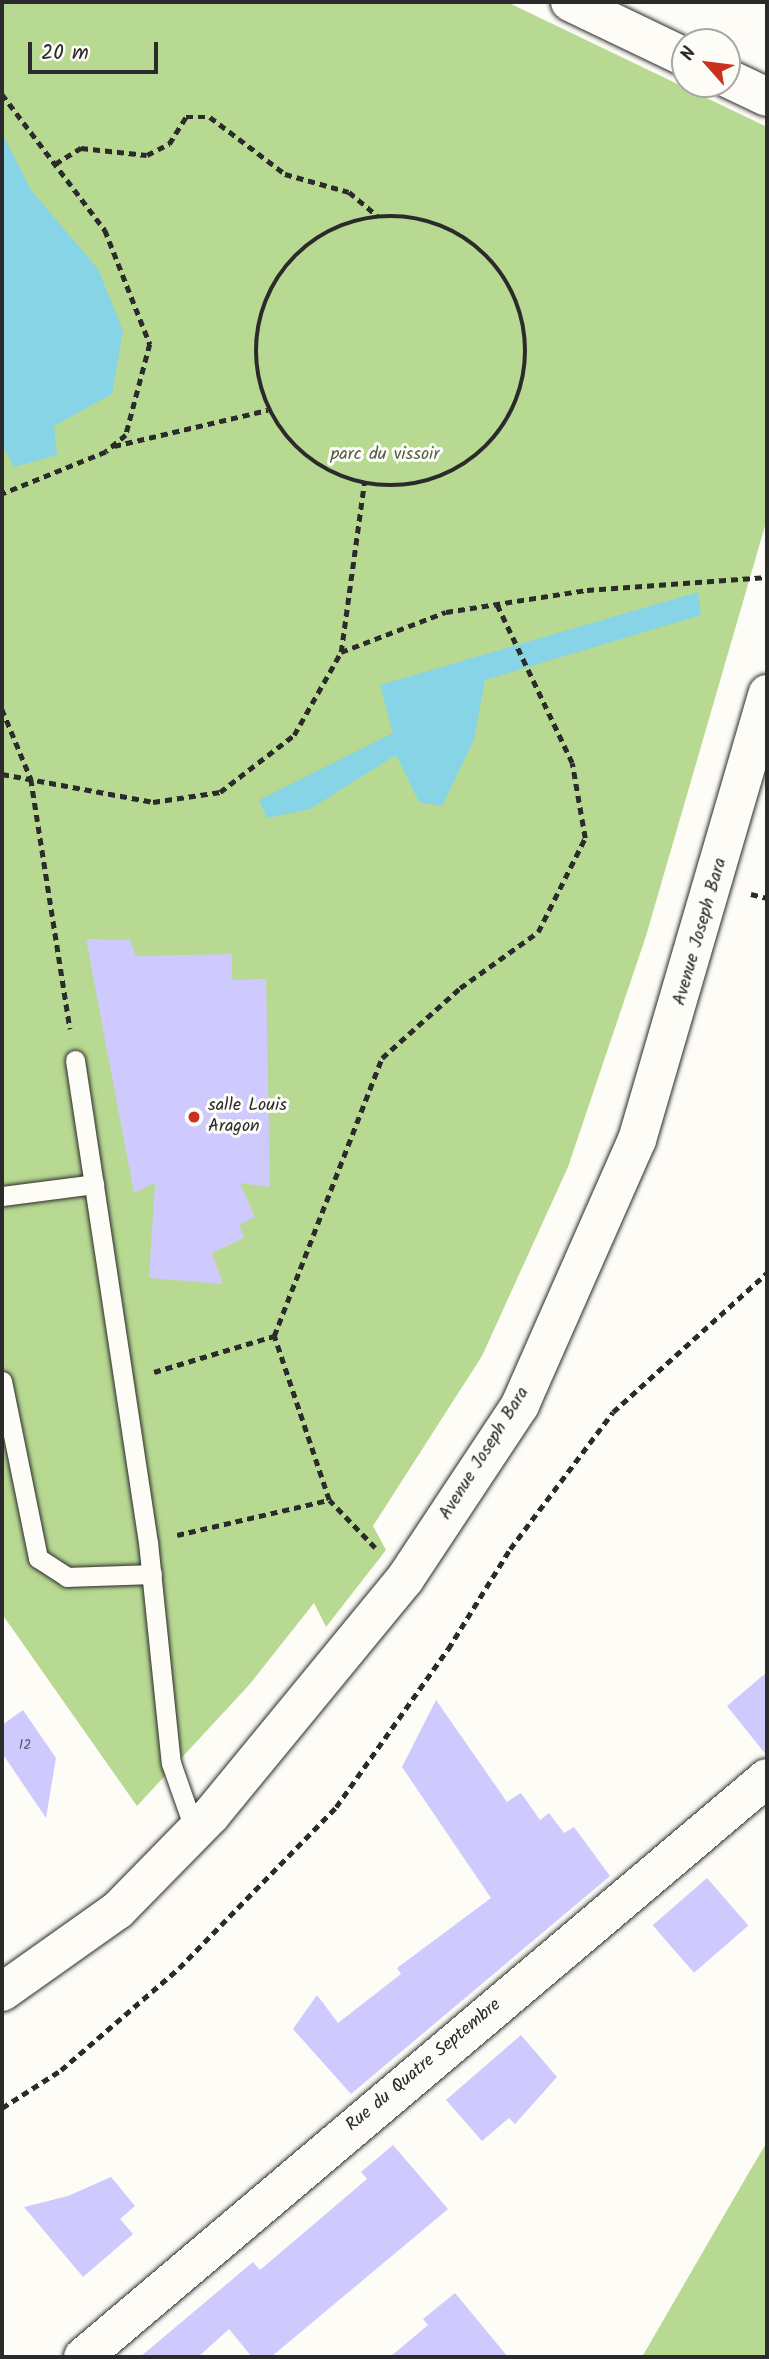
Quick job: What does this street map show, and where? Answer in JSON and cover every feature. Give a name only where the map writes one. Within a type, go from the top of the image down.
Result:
[{"type":"street","points":[[570,2],[671,50]]},
{"type":"street","points":[[741,85],[767,97]]},
{"type":"street","name":"Avenue Joseph Bara","points":[[2,1992],[118,1910],[195,1831],[290,1723],[405,1579],[520,1405],[632,1153],[681,1005],[767,694]]},
{"type":"street","name":"Rue du Quatre Septembre","points":[[83,2357],[767,1778]]},
{"type":"lane","points":[[75,1060],[148,1542],[171,1763],[195,1831]]},
{"type":"lane","points":[[2,1196],[94,1184]]},
{"type":"lane","points":[[2,1381],[38,1558],[67,1577],[152,1574]]},
{"type":"path","points":[[2,94],[105,230],[150,344],[126,435],[113,446]]},
{"type":"path","points":[[55,164],[81,148],[147,155],[169,144],[186,117],[210,117],[285,174],[349,192],[379,216]]},
{"type":"path","points":[[379,216],[422,219],[462,235],[495,264],[517,301],[527,346],[520,392],[499,433],[466,465],[423,484],[363,483],[332,474],[295,448],[268,410],[256,369],[258,325],[273,285],[300,250],[337,227],[379,216]]},
{"type":"path","points":[[2,494],[113,446],[268,410]]},
{"type":"path","points":[[2,774],[153,802],[220,792],[294,735],[341,652],[363,483]]},
{"type":"path","points":[[341,652],[446,612],[587,590],[767,577]]},
{"type":"path","points":[[405,1579],[330,1500],[274,1336],[382,1058],[460,988],[538,932],[585,838],[572,763],[497,605]]},
{"type":"path","points":[[2,709],[31,779],[75,1060]]},
{"type":"path","points":[[2,2108],[61,2070],[180,1968],[336,1807],[448,1649],[510,1549],[613,1412],[767,1273]]},
{"type":"path","points":[[123,1381],[274,1336]]},
{"type":"path","points":[[148,1542],[330,1500]]},
{"type":"green space","name":"parc du vissoir","points":[[2,2],[507,2],[671,81],[671,98],[707,98],[767,127],[767,519],[646,936],[568,1167],[482,1356],[373,1526],[386,1550],[326,1627],[314,1603],[249,1685],[137,1806],[2,1614]]},
{"type":"green space","points":[[767,2142],[767,2357],[642,2357],[748,2174]]},
{"type":"water","points":[[2,133],[31,190],[98,269],[123,331],[112,394],[54,426],[57,455],[14,467],[2,444]]},
{"type":"water","points":[[698,592],[701,615],[485,680],[474,740],[442,806],[419,802],[396,755],[310,809],[267,818],[259,800],[393,733],[380,685]]},
{"type":"building","name":"salle Louis Aragon","points":[[86,939],[130,940],[136,956],[232,954],[232,980],[266,979],[270,1187],[240,1183],[255,1217],[239,1225],[244,1238],[212,1253],[223,1284],[149,1278],[155,1183],[134,1193]]},
{"type":"building","points":[[767,1672],[767,1756],[727,1706]]},
{"type":"building","points":[[436,1700],[507,1802],[521,1793],[540,1820],[549,1813],[564,1833],[574,1827],[610,1876],[351,2094],[293,2029],[317,1995],[338,2023],[401,1974],[397,1968],[491,1898],[402,1767]]},
{"type":"building","points":[[23,1710],[56,1758],[46,1818],[2,1753],[2,1725]]},
{"type":"building","points":[[707,1878],[748,1926],[694,1973],[653,1925]]},
{"type":"building","points":[[521,2035],[557,2077],[515,2124],[509,2118],[482,2141],[446,2100]]},
{"type":"building","points":[[393,2145],[448,2209],[271,2357],[252,2357],[229,2329],[198,2357],[140,2357],[253,2262],[260,2270],[367,2179],[361,2172]]},
{"type":"building","points":[[111,2177],[135,2206],[120,2219],[133,2234],[83,2277],[24,2207],[68,2196]]},
{"type":"building","points":[[455,2293],[508,2357],[390,2357],[428,2325],[423,2319]]},
{"type":"place","name":"salle Louis Aragon","points":[[194,1117]]}]
